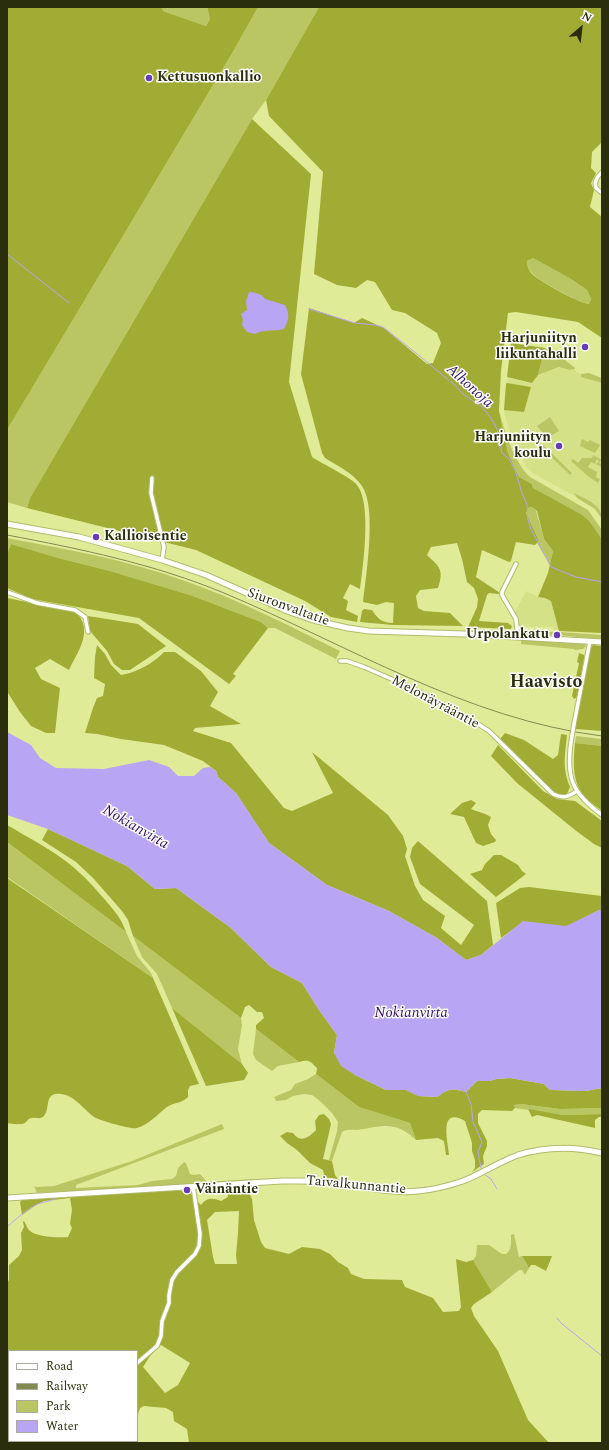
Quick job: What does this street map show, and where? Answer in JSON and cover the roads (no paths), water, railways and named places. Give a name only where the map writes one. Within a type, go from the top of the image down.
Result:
[{"type":"street","points":[[602,172],[595,184],[596,188],[602,193]]},
{"type":"street","points":[[152,478],[151,493],[164,547],[162,560]]},
{"type":"street","name":"Siuronvaltatie","points":[[7,524],[79,537],[162,560],[206,574],[287,611],[313,620],[339,626],[369,631],[602,642]]},
{"type":"street","points":[[516,564],[502,592],[502,595],[516,619],[518,637]]},
{"type":"street","points":[[7,592],[37,603],[75,610],[85,617],[88,632]]},
{"type":"street","points":[[590,641],[569,758],[570,770],[577,791],[584,801],[602,815]]},
{"type":"street","name":"Melonäyrääntie","points":[[340,661],[348,661],[364,667],[412,688],[478,724],[493,736],[547,790],[553,794],[564,798],[577,791]]},
{"type":"street","name":"Taivalkunnantie","points":[[7,1198],[282,1181],[318,1181],[375,1190],[417,1192],[463,1181],[518,1156],[548,1149],[582,1148],[602,1153]]},
{"type":"street","points":[[138,1362],[157,1346],[161,1336],[162,1321],[170,1303],[169,1295],[172,1280],[177,1272],[195,1254],[200,1246],[200,1234],[193,1186]]},
{"type":"water","points":[[249,292],[254,292],[265,299],[285,305],[288,311],[288,317],[284,329],[258,332],[255,334],[247,332],[242,325],[243,320],[241,314],[247,310],[246,301]]},
{"type":"water","name":"Nokianvirta","points":[[7,732],[31,745],[40,758],[56,768],[104,769],[149,760],[169,767],[178,776],[194,776],[203,768],[210,767],[216,771],[218,777],[236,793],[269,843],[327,885],[389,911],[437,938],[466,960],[481,955],[523,921],[566,926],[599,910],[602,911],[602,1088],[586,1091],[550,1090],[544,1084],[510,1078],[477,1081],[466,1092],[451,1090],[437,1097],[418,1096],[406,1090],[386,1090],[355,1075],[341,1066],[334,1053],[337,1035],[302,983],[271,967],[231,928],[176,888],[155,889],[127,866],[48,829],[7,815]]},
{"type":"waterway","points":[[7,254],[69,303]]},
{"type":"waterway","name":"Alhonoja","points":[[309,309],[355,323],[383,327],[456,386],[463,394],[482,407],[491,418],[497,429],[502,453],[509,459],[515,470],[527,504],[528,520],[531,529],[551,567],[576,577],[602,582]]},
{"type":"waterway","points":[[466,1092],[471,1104],[473,1122],[482,1142],[478,1152],[481,1168]]},
{"type":"waterway","points":[[484,1174],[491,1179],[497,1189]]},
{"type":"waterway","points":[[7,1227],[32,1207],[58,1197]]},
{"type":"waterway","points":[[557,1318],[561,1323],[602,1356]]},
{"type":"railway","points":[[7,535],[117,558],[198,583],[270,613],[408,678],[455,697],[503,714],[552,727],[602,736]]},
{"type":"place","name":"Kettusuonkallio","points":[[149,78]]},
{"type":"place","name":"Harjuniityn liikuntahalli","points":[[585,347]]},
{"type":"place","name":"Harjuniityn koulu","points":[[559,446]]},
{"type":"place","name":"Kallioisentie","points":[[96,537]]},
{"type":"place","name":"Urpolankatu","points":[[557,635]]},
{"type":"place","name":"Väinäntie","points":[[187,1190]]},
{"type":"district","name":"Haavisto","points":[[546,683]]}]
